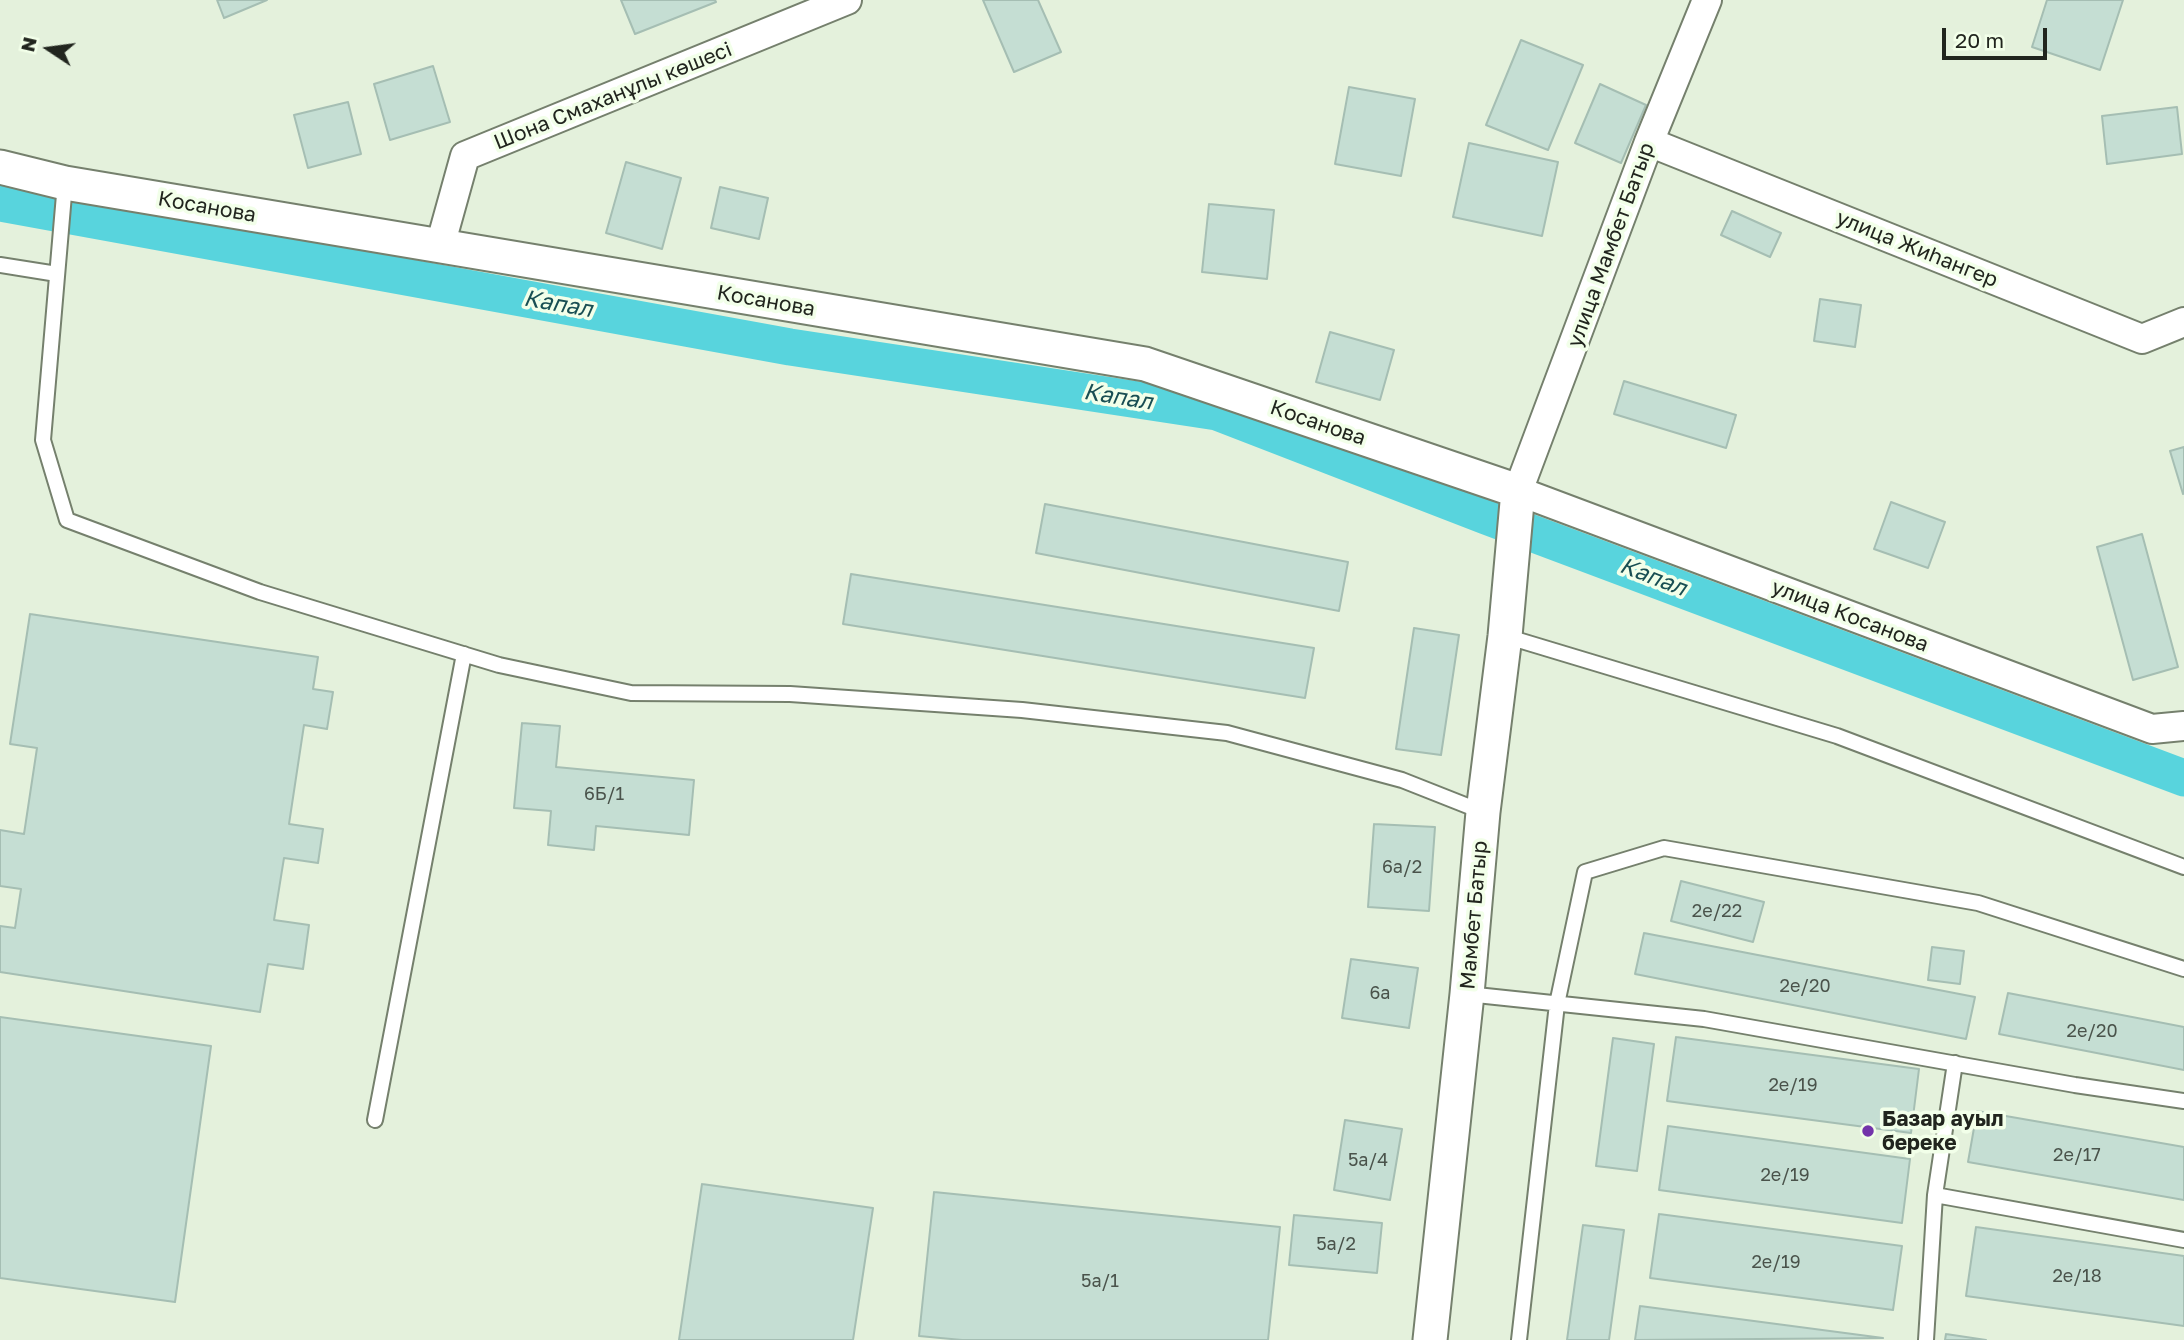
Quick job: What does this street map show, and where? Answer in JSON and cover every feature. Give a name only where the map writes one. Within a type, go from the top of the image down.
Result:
[{"type":"street","name":"Шона Смаханұлы көшесі","points":[[440,246],[465,156],[847,0]]},
{"type":"street","name":"улица Мамбет Батыр","points":[[1518,491],[1649,142],[1707,0]]},
{"type":"street","name":"улица Жиhангер","points":[[1649,142],[2141,339],[2184,322]]},
{"type":"street","name":"Косанова","points":[[0,167],[65,183],[1145,365],[1518,491]]},
{"type":"street","name":"Мамбет Батыр","points":[[1430,1340],[1518,491]]},
{"type":"street","name":"улица Косанова","points":[[1518,491],[2151,729],[2184,726]]},
{"type":"street","points":[[2151,729],[2184,743]]},
{"type":"lane","points":[[65,183],[43,440],[67,520],[260,592],[499,665],[631,693],[790,694],[1022,710],[1227,733],[1402,780],[1483,812]]},
{"type":"lane","points":[[0,265],[57,274]]},
{"type":"lane","points":[[1505,636],[1837,736],[2184,867]]},
{"type":"lane","points":[[375,1120],[464,654]]},
{"type":"lane","points":[[1519,1340],[1557,1004],[1585,872],[1664,848],[1978,903],[2184,970]]},
{"type":"lane","points":[[1467,994],[1704,1018],[2075,1085],[2184,1101]]},
{"type":"lane","points":[[1926,1340],[1936,1195],[1955,1063]]},
{"type":"lane","points":[[1936,1195],[2184,1240]]},
{"type":"building","points":[[217,0],[267,0],[224,18]]},
{"type":"building","points":[[621,0],[715,0],[716,2],[635,34]]},
{"type":"building","points":[[983,0],[1038,0],[1061,52],[1014,72]]},
{"type":"building","points":[[2047,0],[2123,0],[2100,70],[2032,47]]},
{"type":"building","points":[[1521,40],[1583,65],[1548,150],[1486,125]]},
{"type":"building","points":[[433,66],[450,122],[390,140],[374,84]]},
{"type":"building","points":[[1600,84],[1646,105],[1621,163],[1575,143]]},
{"type":"building","points":[[1349,87],[1415,99],[1401,176],[1335,164]]},
{"type":"building","points":[[348,102],[361,154],[308,168],[294,115]]},
{"type":"building","points":[[2177,107],[2182,154],[2107,164],[2102,116]]},
{"type":"building","points":[[1469,143],[1558,162],[1542,236],[1453,217]]},
{"type":"building","points":[[626,162],[681,178],[662,249],[606,233]]},
{"type":"building","points":[[720,187],[768,198],[759,239],[711,228]]},
{"type":"building","points":[[1209,204],[1274,210],[1267,279],[1202,272]]},
{"type":"building","points":[[1732,211],[1781,233],[1770,257],[1721,235]]},
{"type":"building","points":[[1820,299],[1861,305],[1855,347],[1814,341]]},
{"type":"building","points":[[1330,332],[1394,350],[1380,400],[1316,382]]},
{"type":"building","points":[[1624,381],[1736,415],[1726,448],[1614,414]]},
{"type":"building","points":[[2184,447],[2184,493],[2183,494],[2170,451]]},
{"type":"building","points":[[1891,502],[1945,522],[1928,568],[1874,549]]},
{"type":"building","points":[[1045,504],[1348,562],[1339,611],[1036,553]]},
{"type":"building","points":[[2142,534],[2178,667],[2133,680],[2097,547]]},
{"type":"building","points":[[851,574],[1314,648],[1305,698],[843,624]]},
{"type":"building","points":[[30,614],[318,657],[313,689],[333,692],[327,729],[304,725],[289,824],[323,829],[318,863],[284,858],[274,920],[309,925],[303,969],[268,964],[260,1012],[0,972],[0,926],[15,928],[21,889],[0,886],[0,830],[24,834],[37,748],[10,744]]},
{"type":"building","points":[[1414,628],[1459,635],[1441,755],[1396,749]]},
{"type":"building","points":[[522,723],[560,726],[556,767],[694,780],[689,835],[596,826],[594,850],[548,845],[551,811],[514,808]]},
{"type":"building","points":[[1374,824],[1435,827],[1429,911],[1368,907]]},
{"type":"building","points":[[1681,881],[1764,902],[1753,942],[1671,921]]},
{"type":"building","points":[[1644,933],[1975,997],[1966,1039],[1635,974]]},
{"type":"building","points":[[1932,947],[1964,951],[1960,984],[1928,980]]},
{"type":"building","points":[[1351,959],[1418,968],[1409,1028],[1342,1018]]},
{"type":"building","points":[[2008,993],[2184,1027],[2184,1070],[1999,1034]]},
{"type":"building","points":[[0,1017],[211,1046],[175,1302],[0,1278]]},
{"type":"building","points":[[1676,1037],[1919,1069],[1911,1133],[1667,1101]]},
{"type":"building","points":[[1613,1038],[1654,1044],[1637,1171],[1596,1166]]},
{"type":"building","points":[[1977,1111],[2184,1147],[2184,1200],[1968,1162]]},
{"type":"building","points":[[1345,1120],[1402,1129],[1390,1200],[1334,1190]]},
{"type":"building","points":[[1668,1126],[1910,1159],[1902,1223],[1659,1190]]},
{"type":"building","points":[[702,1184],[873,1208],[853,1340],[679,1340]]},
{"type":"building","points":[[934,1192],[1280,1227],[1268,1340],[962,1340],[919,1336]]},
{"type":"building","points":[[1659,1214],[1902,1246],[1893,1310],[1650,1278]]},
{"type":"building","points":[[1294,1215],[1382,1223],[1377,1273],[1289,1265]]},
{"type":"building","points":[[1583,1225],[1624,1230],[1609,1340],[1567,1340]]},
{"type":"building","points":[[1976,1227],[2184,1256],[2184,1326],[1966,1296]]},
{"type":"building","points":[[1640,1306],[1883,1338],[1635,1340]]},
{"type":"building","points":[[1946,1334],[1986,1340],[1945,1340]]},
{"type":"waterway","name":"Капал","points":[[0,203],[790,347],[1217,412],[2184,778]]},
{"type":"place","name":"Базар ауыл береке","points":[[1868,1131]]}]
